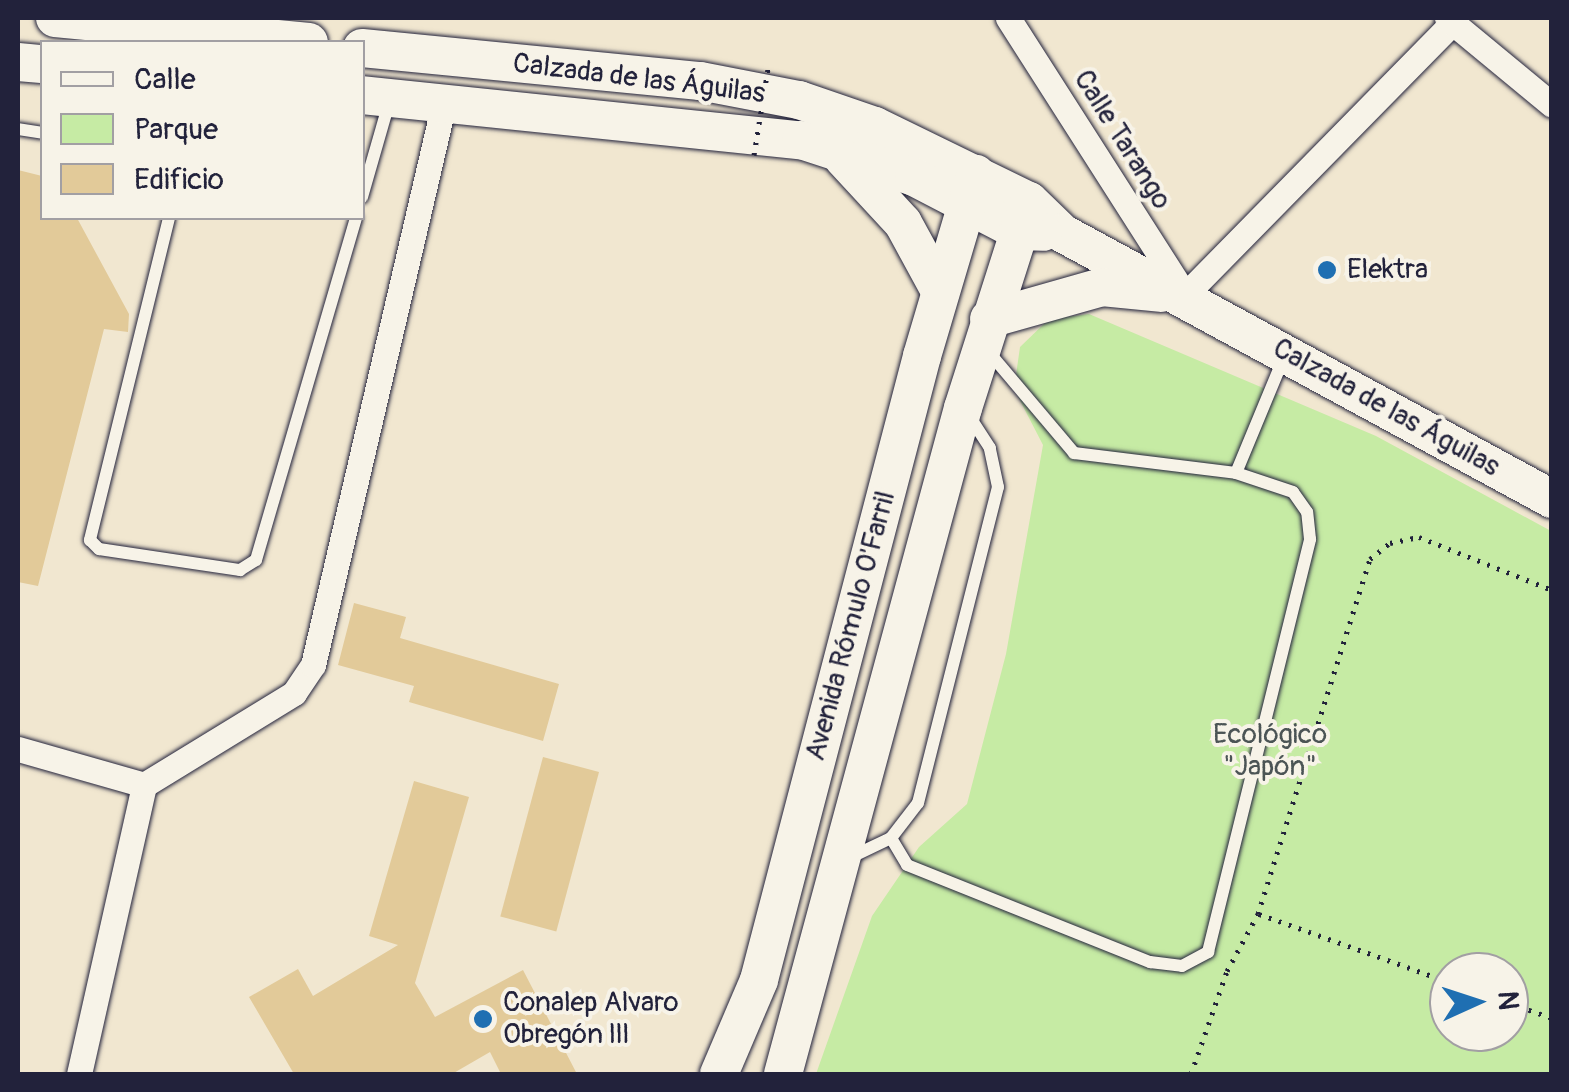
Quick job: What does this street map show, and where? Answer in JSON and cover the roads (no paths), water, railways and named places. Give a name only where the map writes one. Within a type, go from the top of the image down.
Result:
[{"type":"main road","points":[[55,18],[288,40]]},
{"type":"main road","name":"Calzada de las Águilas","points":[[365,48],[700,81],[799,100],[876,126],[971,190],[1185,295],[1552,500]]},
{"type":"main road","name":"Calzada de las Águilas","points":[[377,97],[747,130],[834,150],[914,177],[971,190]]},
{"type":"main road","points":[[834,150],[903,223],[940,292]]},
{"type":"main road","name":"Avenida Rómulo O'Farril","points":[[719,1074],[759,980],[922,356],[971,190]]},
{"type":"main road","name":"Avenida Rómulo O'Farril","points":[[783,1074],[845,860],[981,345],[1024,216]]},
{"type":"main road","points":[[922,356],[981,345],[1102,287],[1185,295]]},
{"type":"street","name":"Calle Tarango","points":[[1008,18],[1185,295]]},
{"type":"street","points":[[1185,295],[1450,19],[1552,105]]},
{"type":"street","points":[[79,1074],[144,784],[294,693],[313,665],[444,103]]},
{"type":"street","points":[[18,748],[144,784]]},
{"type":"lane","points":[[367,163],[377,97]]},
{"type":"lane","points":[[169,220],[90,540],[99,549],[240,570],[256,560],[355,220]]},
{"type":"lane","points":[[892,838],[907,865],[1150,962],[1182,966],[1208,952],[1310,539],[1308,512],[1293,492],[1236,473],[1074,452],[1050,430],[1020,381],[981,345]]},
{"type":"lane","points":[[1236,473],[1286,352]]},
{"type":"lane","points":[[845,860],[892,838],[918,803],[998,487],[990,448],[964,408]]},
{"type":"place","name":"Elektra","points":[[1327,270]]},
{"type":"place","name":"Conalep Alvaro Obregón lll","points":[[483,1019]]},
{"type":"park label","name":"Ecológico \"Japón\"","points":[[1270,751]]}]
